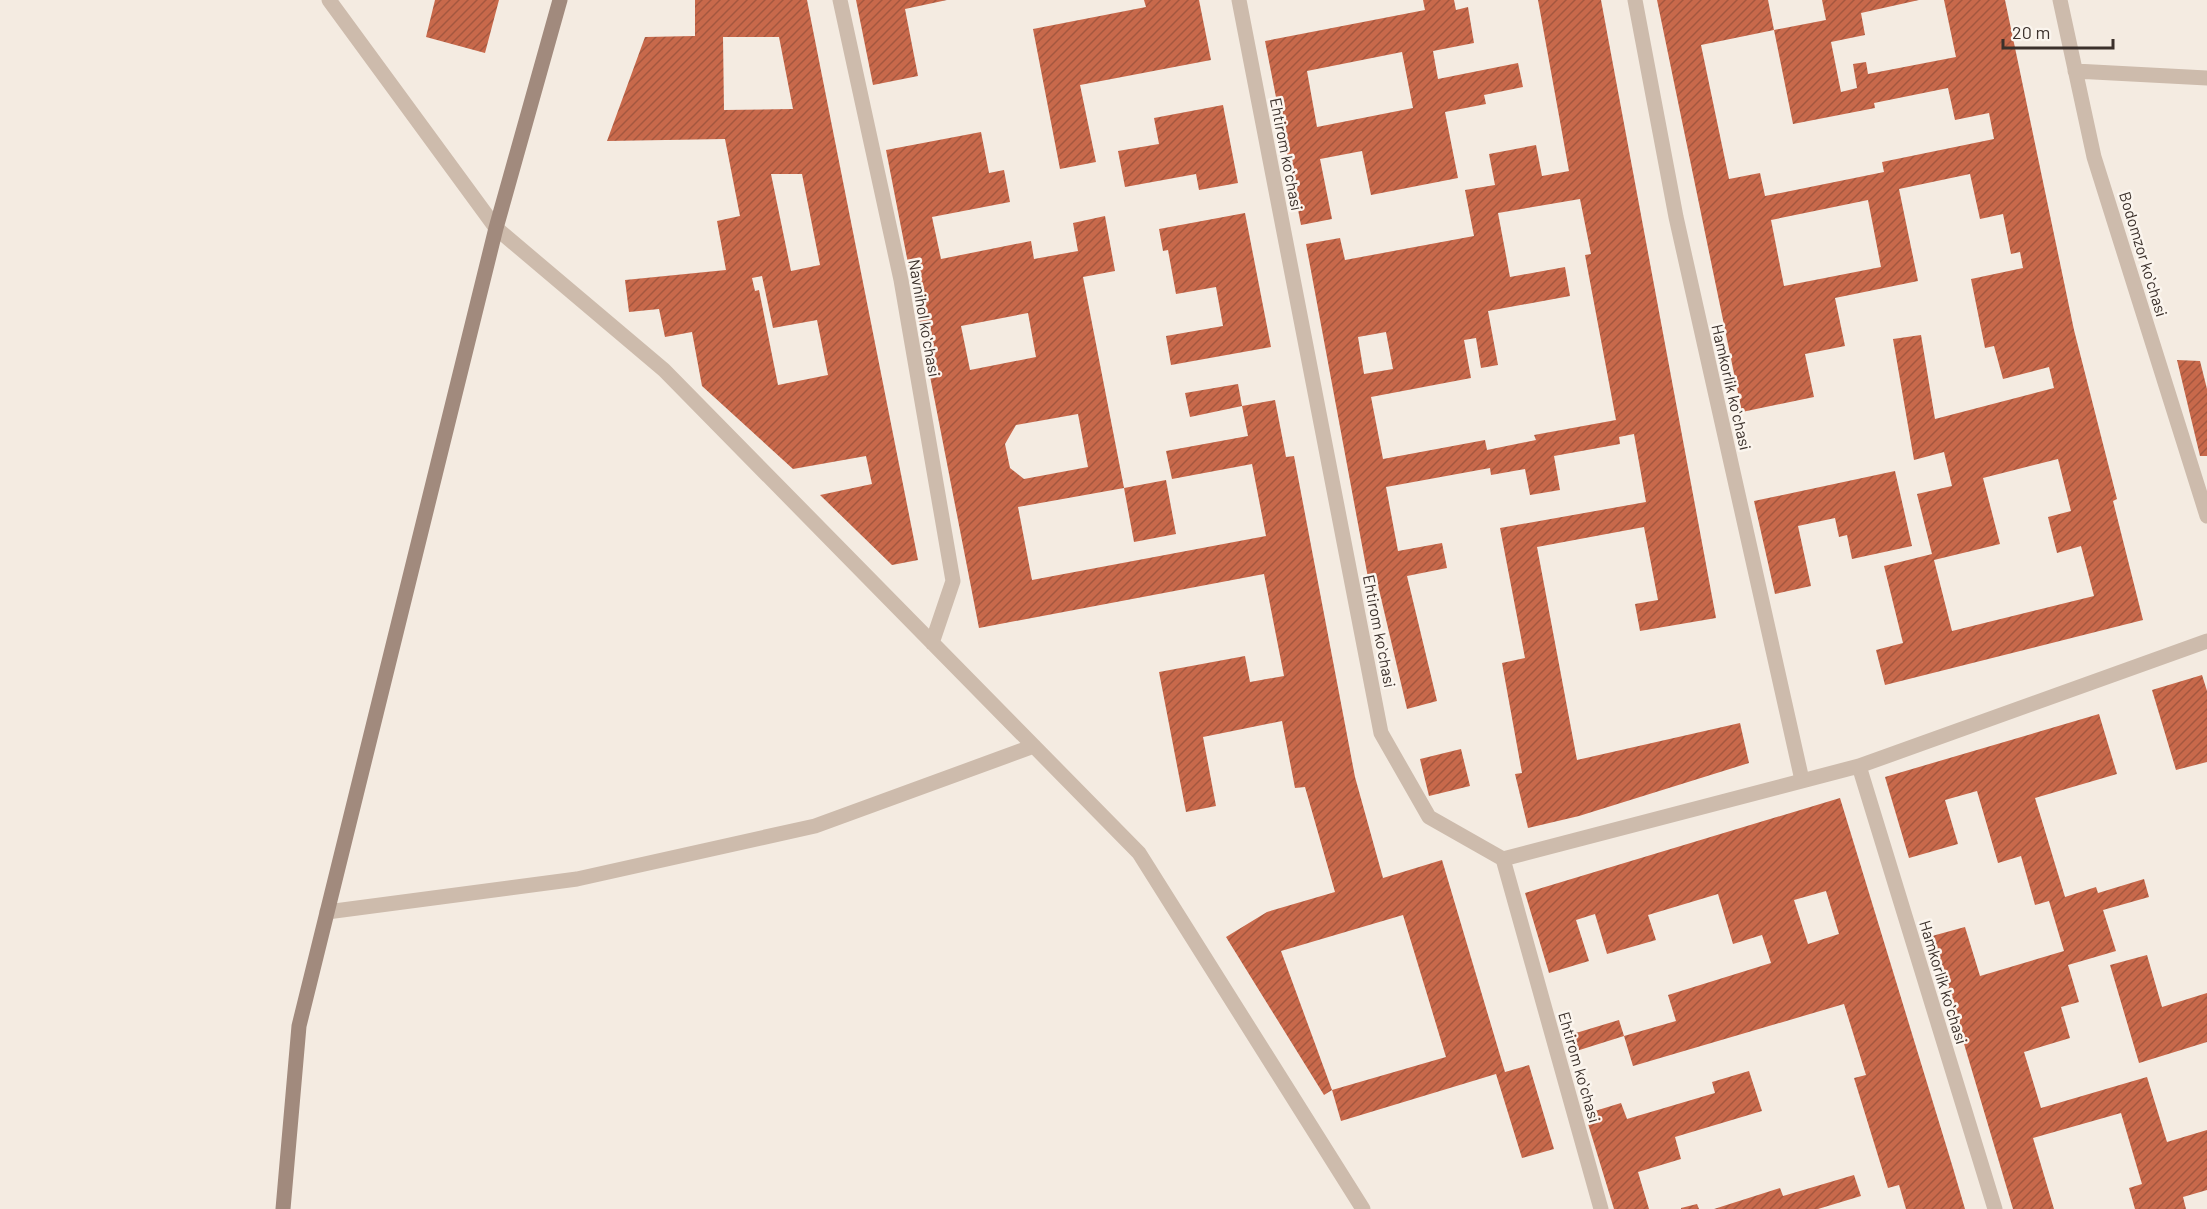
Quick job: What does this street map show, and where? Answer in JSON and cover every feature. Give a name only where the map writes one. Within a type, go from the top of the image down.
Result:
[{"type":"main road","points":[[283,1209],[299,1026],[496,228],[560,0]]},
{"type":"street","points":[[329,0],[496,228],[664,370],[1139,853],[1363,1209]]},
{"type":"street","name":"Navnihol koʻchasi","points":[[840,0],[901,280],[953,581],[932,643]]},
{"type":"street","name":"Ehtirom koʻchasi","points":[[1239,0],[1381,733],[1429,817],[1503,859],[1600,1209]]},
{"type":"street","name":"Hamkorlik koʻchasi","points":[[1635,0],[1676,217],[1802,780]]},
{"type":"street","name":"Bodomzor koʻchasi","points":[[2060,0],[2094,157],[2207,516]]},
{"type":"street","points":[[2075,71],[2207,78]]},
{"type":"street","points":[[1503,859],[1859,766],[2207,641]]},
{"type":"street","points":[[327,912],[577,879],[815,825],[1034,746]]},
{"type":"street","name":"Hamkorlik koʻchasi","points":[[1859,766],[1995,1209]]},
{"type":"building","points":[[435,0],[499,0],[485,53],[426,37]]},
{"type":"building","points":[[695,0],[807,0],[918,560],[892,565],[820,495],[872,484],[866,456],[793,469],[702,386],[692,332],[665,337],[659,309],[629,312],[625,280],[726,270],[717,221],[740,216],[725,139],[607,141],[645,37],[695,36]],"holes":[[[723,37],[779,37],[793,109],[724,110]],[[771,174],[802,174],[820,265],[791,271]],[[762,276],[773,328],[817,320],[828,375],[778,385],[759,290],[755,291],[752,278]]]},
{"type":"building","points":[[856,0],[947,0],[905,9],[918,76],[873,85]]},
{"type":"building","points":[[1144,0],[1199,0],[1211,60],[1080,85],[1096,162],[1060,169],[1033,29],[1146,7]]},
{"type":"building","points":[[1423,0],[1454,0],[1456,10],[1468,7],[1474,43],[1433,51],[1438,79],[1518,63],[1523,87],[1484,95],[1486,104],[1445,112],[1458,178],[1371,195],[1362,151],[1320,159],[1332,219],[1301,225],[1265,41],[1425,10]],"holes":[[[1402,52],[1413,108],[1317,127],[1307,71]]]},
{"type":"building","points":[[1538,0],[1601,0],[1716,618],[1640,631],[1635,604],[1658,600],[1644,527],[1537,547],[1577,760],[1740,723],[1749,763],[1579,816],[1528,828],[1515,774],[1522,773],[1502,663],[1525,658],[1500,528],[1646,502],[1634,434],[1619,437],[1620,444],[1554,456],[1560,490],[1530,495],[1525,469],[1491,475],[1490,468],[1386,487],[1398,551],[1442,543],[1447,568],[1407,576],[1437,701],[1407,709],[1377,581],[1369,583],[1306,244],[1340,238],[1345,260],[1474,236],[1465,190],[1495,185],[1489,154],[1536,145],[1542,176],[1569,171]],"holes":[[[1580,199],[1591,254],[1585,255],[1616,420],[1534,435],[1536,440],[1487,450],[1485,440],[1383,459],[1371,397],[1471,378],[1464,340],[1476,338],[1481,368],[1498,365],[1488,311],[1570,296],[1565,267],[1510,277],[1498,213]],[[1386,332],[1393,369],[1364,374],[1358,337]]]},
{"type":"building","points":[[1657,0],[1768,0],[1774,30],[1826,20],[1822,0],[1919,0],[1861,13],[1865,35],[1831,42],[1841,92],[1857,88],[1853,64],[1866,62],[1868,74],[1956,57],[1944,0],[2005,0],[2074,330],[2117,499],[2113,501],[2143,620],[1885,685],[1876,650],[1903,643],[1884,566],[1932,554],[1917,494],[1952,486],[1944,452],[1914,460],[1893,339],[1921,335],[1935,419],[2054,388],[2049,367],[2003,379],[1994,346],[1985,348],[1971,279],[2023,268],[2020,252],[2011,254],[2003,214],[1980,219],[1970,174],[1899,189],[1918,281],[1835,298],[1845,346],[1805,354],[1814,397],[1742,412]],"holes":[[[1774,30],[1793,124],[1875,108],[1874,103],[1948,88],[1955,120],[1989,113],[1994,139],[1882,162],[1884,172],[1765,196],[1760,173],[1729,179],[1701,45]],[[1868,200],[1881,267],[1784,286],[1771,220]],[[2058,459],[2071,511],[2048,517],[2057,553],[2081,546],[2094,596],[1952,631],[1934,560],[2000,544],[1983,478]]]},
{"type":"building","points":[[1223,105],[1238,183],[1199,190],[1196,174],[1125,187],[1118,151],[1159,144],[1154,118]]},
{"type":"building","points":[[981,132],[989,173],[1004,170],[1010,202],[932,217],[941,259],[1031,241],[1034,259],[1078,251],[1073,223],[1105,216],[1115,271],[1083,277],[1124,488],[1018,507],[1032,580],[1266,536],[1252,464],[1172,479],[1166,451],[1248,436],[1242,406],[1275,400],[1286,457],[1294,456],[1355,777],[1383,878],[1442,860],[1505,1072],[1529,1065],[1554,1149],[1522,1158],[1496,1074],[1341,1121],[1332,1090],[1324,1095],[1226,937],[1267,912],[1335,892],[1305,787],[1295,788],[1282,721],[1203,737],[1216,806],[1186,812],[1159,672],[1245,656],[1250,682],[1284,676],[1264,574],[979,628],[886,150]],"holes":[[[1028,313],[1036,357],[970,370],[961,326]],[[1078,414],[1088,467],[1024,479],[1010,468],[1005,444],[1016,425]],[[1403,915],[1446,1057],[1332,1090],[1281,951]]]},
{"type":"building","points":[[1245,213],[1271,347],[1171,365],[1166,336],[1223,326],[1216,287],[1176,294],[1168,250],[1163,251],[1159,229]]},
{"type":"building","points":[[2177,360],[2200,361],[2207,389],[2207,456],[2200,456]]},
{"type":"building","points":[[1238,384],[1242,406],[1190,417],[1185,393]]},
{"type":"building","points":[[1895,471],[1912,546],[1852,559],[1847,535],[1839,537],[1835,518],[1798,526],[1811,586],[1775,594],[1754,501]]},
{"type":"building","points":[[1166,480],[1176,534],[1134,542],[1124,488]]},
{"type":"building","points":[[2202,675],[2207,691],[2207,762],[2176,770],[2152,690]]},
{"type":"building","points":[[2099,714],[2117,774],[2035,798],[2065,897],[2096,887],[2098,893],[2144,879],[2149,897],[2103,910],[2116,951],[2068,965],[2079,1002],[2061,1007],[2070,1038],[2024,1052],[2041,1108],[2147,1077],[2167,1142],[2207,1130],[2207,1190],[2183,1197],[2186,1209],[2135,1209],[2129,1188],[2142,1184],[2121,1113],[2033,1138],[2054,1209],[2013,1209],[1932,936],[1965,927],[1980,976],[2064,951],[2049,901],[2035,905],[2021,856],[1998,863],[1977,791],[1945,800],[1958,844],[1909,858],[1885,777]]},
{"type":"building","points":[[1461,749],[1470,786],[1429,796],[1420,759]]},
{"type":"building","points":[[1840,798],[1965,1209],[1906,1209],[1899,1185],[1888,1188],[1854,1078],[1866,1075],[1844,1004],[1633,1066],[1624,1036],[1676,1021],[1668,995],[1771,963],[1762,935],[1733,944],[1718,894],[1648,915],[1656,940],[1607,954],[1595,914],[1576,920],[1589,961],[1549,973],[1525,893]],"holes":[[[1826,891],[1839,934],[1808,944],[1794,900]]]},
{"type":"building","points":[[2147,955],[2162,1007],[2207,993],[2207,1042],[2139,1063],[2110,965]]},
{"type":"building","points":[[1619,1020],[1624,1036],[1570,1053],[1566,1036]]},
{"type":"building","points":[[1749,1071],[1762,1111],[1675,1137],[1681,1159],[1638,1172],[1649,1209],[1614,1209],[1585,1114],[1621,1103],[1627,1119],[1715,1093],[1712,1082]]},
{"type":"building","points":[[1854,1175],[1861,1196],[1818,1209],[1714,1209],[1780,1188],[1783,1196]]},
{"type":"building","points":[[1697,1204],[1699,1209],[1681,1209],[1681,1208]]}]
